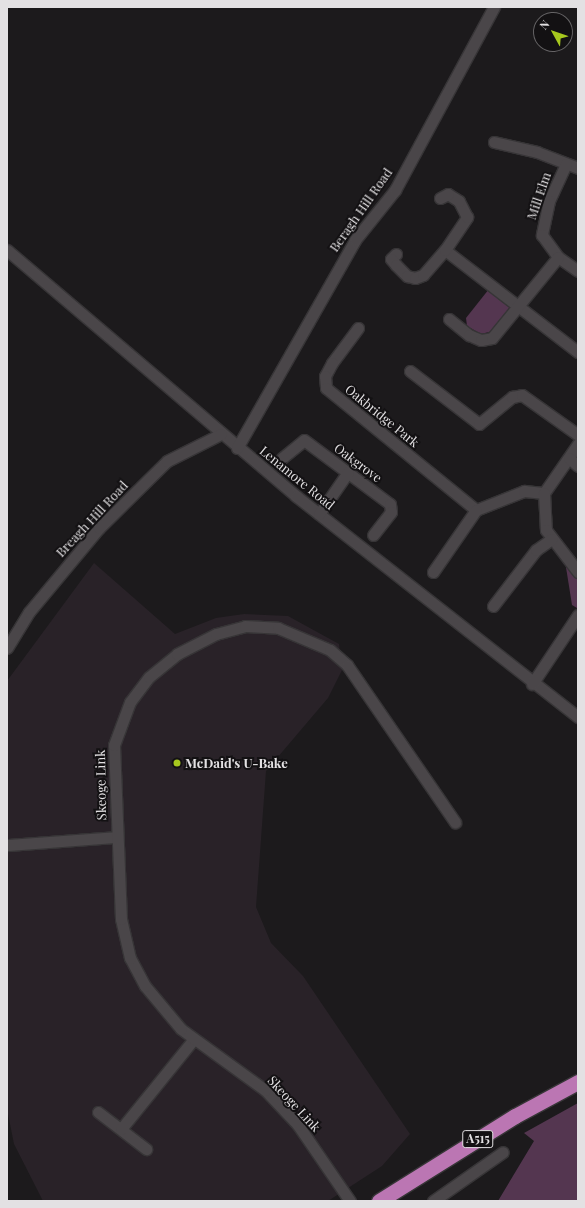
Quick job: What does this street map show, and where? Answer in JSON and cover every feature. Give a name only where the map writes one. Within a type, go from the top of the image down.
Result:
[{"type":"highway","name":"A515","points":[[379,1201],[515,1116],[578,1082]]},
{"type":"street","name":"Beragh Hill Road","points":[[238,448],[355,240],[395,190],[494,7]]},
{"type":"street","name":"Mill Elm","points":[[494,142],[528,149],[578,168]]},
{"type":"street","name":"Mill Elm","points":[[566,164],[541,227],[546,244],[558,257],[578,270]]},
{"type":"street","points":[[396,254],[391,259],[396,265],[415,278],[423,275],[445,250],[467,217],[459,201],[448,194],[440,198]]},
{"type":"street","name":"Lenamore Road","points":[[7,250],[238,448],[532,684],[578,716]]},
{"type":"street","points":[[445,250],[578,352]]},
{"type":"street","points":[[450,319],[469,335],[481,340],[492,338],[558,257]]},
{"type":"street","name":"Oakbridge Park","points":[[358,328],[332,363],[325,376],[326,388],[476,510]]},
{"type":"street","points":[[410,371],[479,424],[512,397],[522,395],[578,435]]},
{"type":"street","name":"Breagh Hill Road","points":[[7,648],[29,612],[99,528],[167,461],[221,434]]},
{"type":"street","name":"Oakgrove","points":[[282,458],[304,440],[390,504],[391,512],[373,535]]},
{"type":"street","points":[[578,444],[544,493],[546,530],[578,572]]},
{"type":"street","points":[[569,458],[578,466]]},
{"type":"street","points":[[319,514],[348,472]]},
{"type":"street","points":[[433,572],[476,510],[524,491],[544,493]]},
{"type":"street","points":[[493,606],[536,550],[552,539]]},
{"type":"street","points":[[532,684],[578,614]]},
{"type":"street","name":"Skeoge Link","points":[[350,1201],[315,1147],[265,1090],[193,1040],[163,1010],[130,958],[121,919],[116,837],[114,744],[130,702],[149,677],[177,654],[216,634],[245,626],[278,628],[330,650],[347,665],[455,822]]},
{"type":"street","points":[[7,845],[116,837]]},
{"type":"street","points":[[121,1130],[193,1040]]},
{"type":"street","points":[[98,1112],[146,1149]]},
{"type":"street","points":[[433,1201],[503,1152]]},
{"type":"shaded area","points":[[489,289],[510,307],[493,331],[481,334],[467,326],[466,318]]},
{"type":"shaded area","points":[[565,561],[578,579],[577,608],[572,605]]},
{"type":"shaded area","points":[[94,563],[175,634],[216,618],[244,614],[288,616],[339,644],[342,670],[328,698],[266,771],[256,907],[271,943],[303,976],[410,1134],[382,1166],[328,1201],[43,1201],[14,1144],[7,1109],[7,681]]},
{"type":"shaded area","points":[[578,1103],[578,1201],[498,1201],[534,1141],[524,1133]]},
{"type":"place","name":"McDaid's U-Bake","points":[[177,763]]}]
